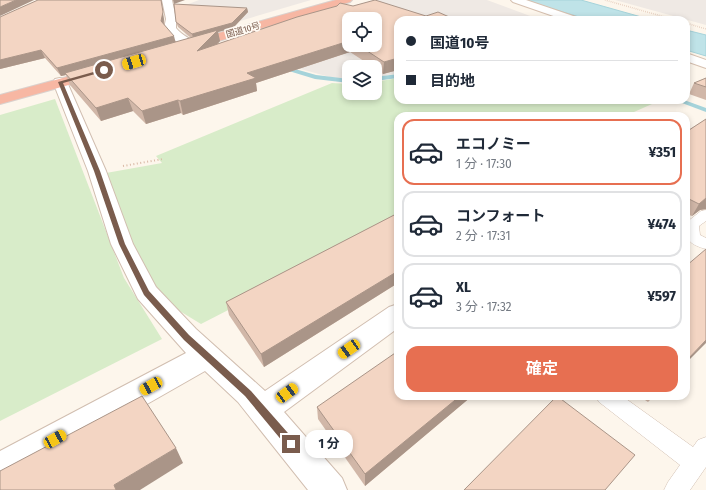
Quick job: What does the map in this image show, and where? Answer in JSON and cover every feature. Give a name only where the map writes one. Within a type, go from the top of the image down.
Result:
[{"type":"highway","name":"国道10号","points":[[177,49],[347,0]]},
{"type":"highway","points":[[0,100],[104,70]]},
{"type":"street","points":[[168,0],[172,19],[170,28],[175,36],[192,45]]},
{"type":"street","points":[[516,0],[564,16]]},
{"type":"street","points":[[690,58],[706,64]]},
{"type":"street","points":[[60,82],[97,171],[122,244],[147,293],[187,338],[248,393],[330,490]]},
{"type":"street","points":[[263,410],[394,317]]},
{"type":"street","points":[[0,469],[206,356]]},
{"type":"lane","points":[[690,235],[692,225],[706,214]]},
{"type":"lane","points":[[690,240],[706,244]]},
{"type":"lane","points":[[612,400],[701,455],[676,490]]},
{"type":"path","points":[[605,0],[661,16]]},
{"type":"path","points":[[690,24],[706,29]]},
{"type":"path","points":[[97,171],[163,159]]},
{"type":"shaded area","points":[[199,0],[311,0],[186,37],[178,8]]},
{"type":"shaded area","points":[[374,0],[487,0],[530,16],[394,16],[394,74],[382,77],[382,60],[342,60],[342,79],[337,79],[217,46]]},
{"type":"shaded area","points":[[615,0],[706,0],[706,25],[690,21],[690,16],[673,16]]},
{"type":"green space","points":[[394,79],[394,104],[652,104],[634,112],[394,112],[394,225],[201,324],[178,310],[152,282],[131,243],[106,173],[162,163],[156,156],[332,83],[342,84],[342,100],[382,100],[382,81]]},
{"type":"green space","points":[[55,99],[124,278],[162,339],[0,421],[0,115]]},
{"type":"water","points":[[524,0],[581,0],[638,16],[576,16]]},
{"type":"water","points":[[690,31],[706,35],[706,56],[690,51]]},
{"type":"building","points":[[0,0],[16,0],[0,7]]},
{"type":"building","points":[[38,0],[161,0],[163,12],[161,21],[174,36],[57,68],[41,50],[0,60],[0,17]]},
{"type":"building","points":[[375,0],[426,16],[394,16],[394,59],[384,62],[369,52],[382,52],[382,12],[342,12],[342,43],[247,73],[256,78],[142,111],[128,98],[96,108],[65,73],[218,30],[197,51],[297,17],[337,6],[340,3],[353,6]]},
{"type":"building","points":[[174,4],[247,8],[232,23],[192,34],[176,22]]},
{"type":"building","points":[[438,12],[447,16],[426,16]]},
{"type":"building","points":[[706,78],[706,87],[694,83]]},
{"type":"building","points":[[706,119],[706,198],[699,204],[690,200],[690,129]]},
{"type":"building","points":[[394,215],[394,273],[261,354],[226,302]]},
{"type":"building","points":[[706,249],[706,340],[690,357],[690,263]]},
{"type":"building","points":[[394,354],[394,400],[455,400],[365,474],[317,407]]},
{"type":"building","points":[[142,396],[176,448],[114,485],[116,490],[0,490],[0,471]]},
{"type":"building","points":[[553,400],[562,400],[635,455],[605,490],[464,490]]},
{"type":"waterway","points":[[281,67],[315,77],[342,80]]},
{"type":"waterway","points":[[382,78],[394,77]]},
{"type":"waterway","points":[[689,104],[706,110]]},
{"type":"route","points":[[104,70],[60,82],[97,171],[122,244],[147,293],[187,338],[248,393],[291,444]]}]
